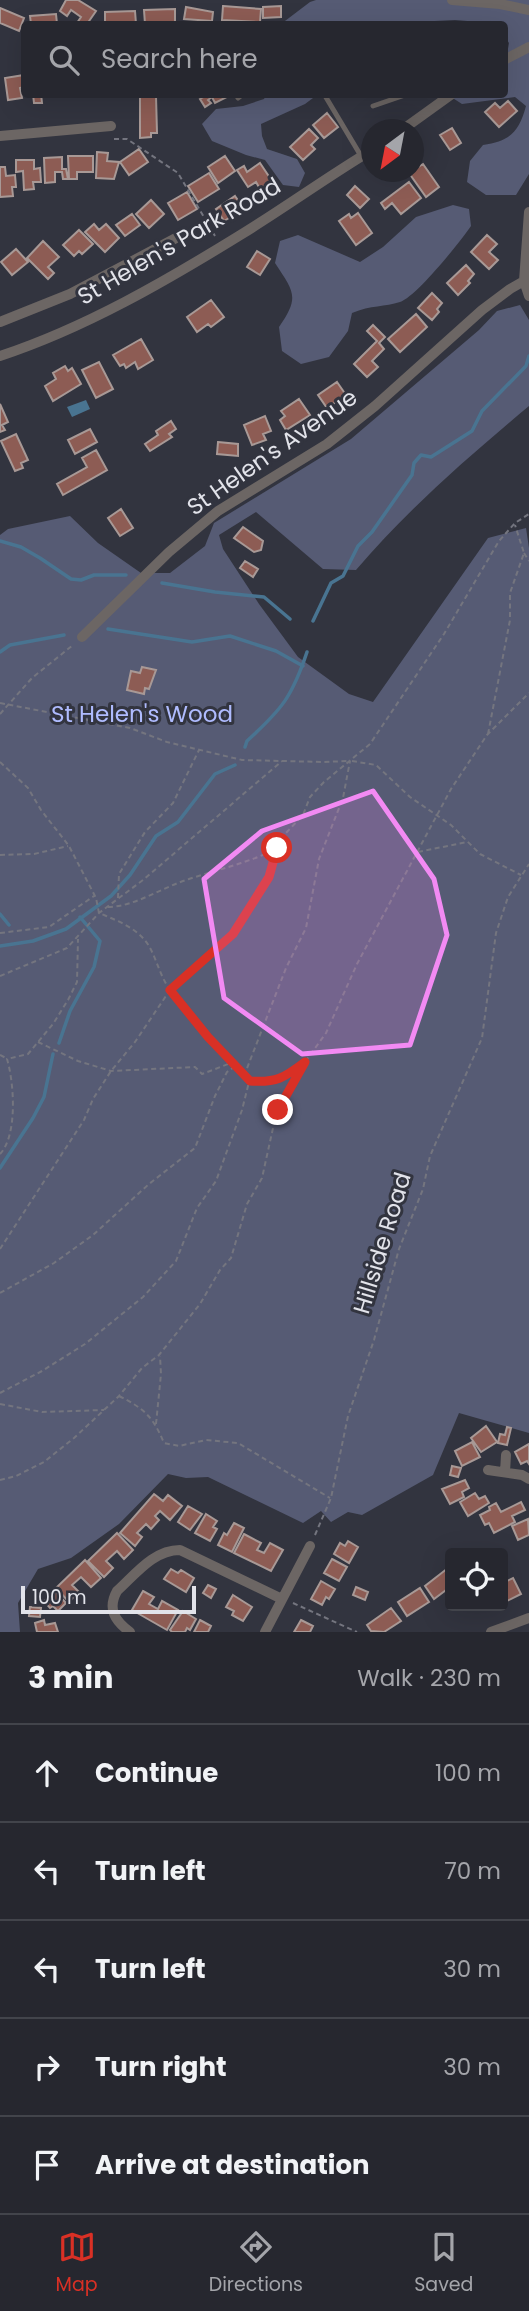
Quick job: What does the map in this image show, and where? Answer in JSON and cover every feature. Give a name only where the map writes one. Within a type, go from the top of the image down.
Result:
[{"type":"street","points":[[452,0],[462,3],[500,4],[529,10]]},
{"type":"street","points":[[508,58],[529,47]]},
{"type":"street","points":[[417,119],[446,98]]},
{"type":"street","points":[[0,136],[107,126]]},
{"type":"street","name":"St Helen's Park Road","points":[[0,356],[82,322],[221,246],[361,156]]},
{"type":"street","points":[[529,212],[524,281],[529,296]]},
{"type":"street","points":[[0,323],[70,294],[176,238]]},
{"type":"street","name":"St Helen's Avenue","points":[[82,637],[169,552],[218,511],[327,444],[375,406],[482,310],[524,281]]},
{"type":"street","points":[[505,1472],[506,1455]]},
{"type":"street","points":[[488,1470],[522,1475],[529,1479]]},
{"type":"street","points":[[265,1632],[310,1546]]},
{"type":"street","points":[[130,1632],[117,1621],[112,1610],[113,1598],[117,1591],[158,1554],[169,1550],[180,1550],[282,1599]]},
{"type":"street","points":[[491,1632],[529,1618]]},
{"type":"lane","points":[[326,98],[361,156]]},
{"type":"lane","points":[[373,106],[396,98]]},
{"type":"path","points":[[107,126],[115,140],[127,139],[178,173],[221,246]]},
{"type":"path","points":[[0,1250],[84,1120],[93,1099],[111,1071],[135,1042],[170,990],[233,934],[269,877],[277,848],[285,834],[303,815],[310,797],[370,744],[444,634],[499,541],[515,523],[529,514]]},
{"type":"path","points":[[515,523],[529,561]]},
{"type":"path","points":[[488,736],[510,620],[510,593],[524,553]]},
{"type":"path","points":[[0,714],[32,678],[82,637]]},
{"type":"path","points":[[0,1480],[16,1476],[44,1462],[119,1396],[142,1368],[159,1355],[200,1304],[220,1270],[231,1258],[247,1204],[261,1178],[278,1110],[305,1062],[326,1033],[357,964],[436,814],[488,736],[529,693]]},
{"type":"path","points":[[0,703],[130,728],[155,739],[242,760],[350,760],[376,765],[410,797],[452,825],[480,854],[522,875]]},
{"type":"path","points":[[118,899],[119,874],[145,832],[173,803],[199,748]]},
{"type":"path","points":[[244,1076],[286,968],[306,928],[319,859],[343,798],[350,760]]},
{"type":"path","points":[[0,976],[67,948],[99,913],[282,761]]},
{"type":"path","points":[[0,762],[28,788],[69,846],[95,896],[99,913]]},
{"type":"path","points":[[417,853],[468,842]]},
{"type":"path","points":[[0,855],[34,854],[69,846]]},
{"type":"path","points":[[108,907],[122,907],[154,892],[259,858],[277,848]]},
{"type":"path","name":"Hillside Road","points":[[310,1546],[331,1498],[348,1416],[374,1340],[400,1249],[423,1189],[430,1156],[482,1038],[496,933],[508,897],[529,864]]},
{"type":"path","points":[[0,933],[49,927],[95,896]]},
{"type":"path","points":[[99,913],[130,926],[148,945],[170,990],[208,1037],[250,1081],[266,1082],[285,1078],[305,1062]]},
{"type":"path","points":[[0,1055],[7,1059],[28,1054],[63,1008],[76,982],[78,938]]},
{"type":"path","points":[[38,1042],[78,1061],[111,1071],[195,1067],[202,1074],[232,1063]]},
{"type":"path","points":[[0,1154],[8,1139],[13,1100],[12,1076],[7,1059]]},
{"type":"path","points":[[0,1293],[54,1263],[93,1236],[149,1184],[195,1148],[215,1096],[227,1072],[235,1066]]},
{"type":"path","points":[[0,1392],[85,1345],[143,1297],[176,1261],[197,1208],[216,1181],[250,1081]]},
{"type":"path","points":[[156,1425],[161,1374],[159,1355]]},
{"type":"path","points":[[119,1396],[143,1408],[156,1425],[164,1443],[179,1446],[206,1440],[238,1443],[331,1498]]},
{"type":"path","points":[[0,1404],[42,1412],[105,1409]]},
{"type":"path","points":[[282,1599],[357,1632]]},
{"type":"highlighted area","points":[[373,791],[434,879],[447,935],[410,1045],[302,1054],[224,998],[204,879],[262,831]]},
{"type":"green space","points":[[529,0],[529,174],[516,195],[486,195],[467,182],[470,161],[483,145],[500,141],[512,134],[526,106],[515,97],[508,98],[508,21],[285,21],[310,2]]},
{"type":"green space","points":[[313,98],[261,124],[267,149],[297,159],[305,173],[299,187],[283,185],[265,160],[212,141],[202,124],[216,109],[243,106],[264,99]]},
{"type":"green space","points":[[453,98],[507,98],[462,104]]},
{"type":"green space","points":[[453,205],[469,209],[471,226],[427,280],[407,298],[352,313],[348,331],[329,357],[301,364],[282,351],[279,327],[290,308],[292,295],[287,281],[275,263],[280,241],[298,235],[360,262],[383,247],[416,217]]},
{"type":"green space","name":"St Helen's Wood","points":[[520,305],[529,320],[529,406],[439,484],[356,570],[323,569],[256,512],[219,535],[223,549],[298,657],[349,694],[373,702],[488,538],[526,528],[529,548],[529,1433],[459,1413],[433,1475],[362,1515],[348,1512],[331,1522],[321,1511],[303,1523],[208,1477],[186,1478],[168,1474],[119,1524],[71,1558],[38,1569],[18,1603],[20,1632],[0,1632],[0,535],[8,529],[70,516],[98,543],[141,573],[170,573],[205,546],[214,523],[351,439],[479,330],[497,311]]},
{"type":"shaded area","points":[[86,400],[90,409],[72,417],[67,407]]},
{"type":"building","points":[[66,0],[78,0],[96,11],[89,21],[78,21],[81,17],[71,10],[67,16],[60,11]]},
{"type":"building","points":[[223,6],[261,9],[260,21],[222,20]]},
{"type":"building","points":[[281,6],[281,17],[263,18],[263,7]]},
{"type":"building","points":[[186,7],[213,12],[212,21],[184,19]]},
{"type":"building","points":[[0,8],[24,18],[19,31],[0,23]]},
{"type":"building","points":[[175,9],[175,21],[145,21],[144,10]]},
{"type":"building","points":[[135,11],[136,21],[105,21],[105,12]]},
{"type":"building","points":[[56,14],[57,21],[31,21],[30,16]]},
{"type":"building","points":[[21,75],[22,98],[8,100],[5,78]]},
{"type":"building","points":[[33,98],[41,98],[42,103],[34,103]]},
{"type":"building","points":[[140,98],[156,98],[157,133],[151,133],[151,137],[140,138]]},
{"type":"building","points":[[211,98],[208,100],[211,103],[205,107],[200,99]]},
{"type":"building","points":[[212,98],[225,98],[215,103]]},
{"type":"building","points":[[508,101],[517,111],[499,127],[485,112],[495,103],[500,108]]},
{"type":"building","points":[[327,113],[338,127],[324,138],[313,125]]},
{"type":"building","points":[[452,128],[461,143],[450,150],[440,135]]},
{"type":"building","points":[[309,129],[318,138],[311,145],[315,149],[303,160],[290,147]]},
{"type":"building","points":[[139,149],[148,162],[129,175],[120,162]]},
{"type":"building","points":[[97,152],[108,153],[107,161],[119,162],[114,179],[96,178]]},
{"type":"building","points":[[68,156],[93,156],[93,172],[77,172],[77,179],[69,179]]},
{"type":"building","points":[[225,156],[235,171],[218,183],[208,167]]},
{"type":"building","points":[[62,157],[62,169],[66,169],[68,179],[63,179],[62,172],[55,172],[55,182],[45,183],[44,158]]},
{"type":"building","points":[[16,160],[34,160],[34,169],[40,168],[41,182],[33,182],[34,189],[24,190],[23,171],[16,172]]},
{"type":"building","points":[[260,163],[272,181],[260,189],[256,182],[248,187],[237,170],[244,166],[247,172]]},
{"type":"building","points":[[424,165],[439,187],[426,197],[415,182],[424,182]]},
{"type":"building","points":[[0,167],[5,167],[6,176],[15,175],[16,187],[12,187],[13,196],[0,197]]},
{"type":"building","points":[[209,173],[219,189],[198,202],[188,186]]},
{"type":"building","points":[[409,182],[421,198],[401,214],[392,203],[385,209],[381,203]]},
{"type":"building","points":[[355,186],[369,199],[360,208],[347,195]]},
{"type":"building","points":[[187,192],[197,209],[178,220],[168,203]]},
{"type":"building","points":[[235,196],[244,209],[224,221],[216,209]]},
{"type":"building","points":[[151,200],[164,214],[149,228],[136,214]]},
{"type":"building","points":[[358,213],[372,233],[356,245],[339,221],[349,214],[351,218]]},
{"type":"building","points":[[132,214],[140,225],[125,236],[116,225]]},
{"type":"building","points":[[94,224],[99,230],[106,224],[119,238],[105,252],[85,232]]},
{"type":"building","points":[[79,230],[93,244],[82,254],[79,251],[74,256],[63,245]]},
{"type":"building","points":[[487,235],[497,244],[489,252],[498,260],[489,269],[471,252]]},
{"type":"building","points":[[43,241],[59,257],[48,267],[54,273],[48,279],[27,258]]},
{"type":"building","points":[[16,249],[28,262],[12,275],[1,262]]},
{"type":"building","points":[[257,251],[270,259],[260,275],[247,267]]},
{"type":"building","points":[[466,265],[474,274],[468,281],[470,283],[458,295],[447,283]]},
{"type":"building","points":[[432,293],[442,303],[432,320],[418,308]]},
{"type":"building","points":[[211,300],[224,317],[211,327],[208,324],[197,332],[187,317]]},
{"type":"building","points":[[416,314],[427,327],[400,352],[388,339]]},
{"type":"building","points":[[373,325],[385,337],[379,343],[384,349],[372,361],[378,367],[367,377],[354,364],[377,341],[367,331]]},
{"type":"building","points":[[141,339],[153,360],[138,369],[135,362],[126,368],[124,364],[120,366],[113,355]]},
{"type":"building","points":[[99,362],[113,389],[96,398],[82,370]]},
{"type":"building","points":[[65,366],[68,371],[72,368],[81,384],[53,401],[45,386],[56,379],[53,373]]},
{"type":"building","points":[[337,382],[346,395],[327,408],[318,395]]},
{"type":"building","points":[[299,399],[310,415],[286,430],[280,420],[285,416],[281,411]]},
{"type":"building","points":[[0,404],[8,422],[2,425],[5,430],[0,432]]},
{"type":"building","points":[[265,416],[271,431],[263,434],[266,440],[252,445],[244,425]]},
{"type":"building","points":[[171,421],[176,429],[169,434],[172,437],[150,451],[145,444],[158,435],[156,431]]},
{"type":"building","points":[[90,429],[97,442],[75,454],[68,440]]},
{"type":"building","points":[[16,434],[28,460],[21,463],[23,468],[15,471],[1,441]]},
{"type":"building","points":[[218,442],[238,444],[238,456],[217,454]]},
{"type":"building","points":[[96,450],[107,470],[63,495],[57,484],[87,467],[82,458]]},
{"type":"building","points":[[121,509],[133,528],[120,536],[108,518]]},
{"type":"building","points":[[243,527],[263,541],[261,550],[254,552],[234,538]]},
{"type":"building","points":[[245,561],[258,569],[253,577],[240,568]]},
{"type":"building","points":[[142,667],[156,670],[149,689],[145,688],[144,694],[127,690],[131,671],[140,673]]},
{"type":"building","points":[[486,1426],[497,1442],[481,1452],[471,1438]]},
{"type":"building","points":[[507,1427],[511,1428],[507,1445],[498,1443],[500,1434],[505,1435]]},
{"type":"building","points":[[472,1442],[480,1457],[462,1466],[455,1451]]},
{"type":"building","points":[[529,1444],[529,1464],[527,1461],[521,1464],[515,1452]]},
{"type":"building","points":[[452,1466],[461,1468],[458,1477],[450,1475]]},
{"type":"building","points":[[465,1480],[469,1488],[462,1492],[464,1497],[450,1504],[442,1489]]},
{"type":"building","points":[[475,1493],[479,1499],[485,1496],[489,1503],[468,1516],[460,1502]]},
{"type":"building","points":[[154,1494],[163,1501],[168,1495],[182,1506],[170,1520],[160,1511],[155,1516],[159,1520],[151,1529],[146,1524],[137,1533],[142,1537],[135,1546],[120,1533]]},
{"type":"building","points":[[521,1502],[525,1510],[512,1516],[515,1522],[494,1533],[489,1523],[485,1525],[480,1515],[496,1503],[501,1512]]},
{"type":"building","points":[[188,1506],[202,1514],[190,1530],[178,1522]]},
{"type":"building","points":[[206,1514],[217,1521],[213,1527],[217,1529],[210,1541],[195,1533]]},
{"type":"building","points":[[528,1519],[529,1535],[518,1540],[512,1526]]},
{"type":"building","points":[[234,1523],[244,1528],[232,1552],[218,1545],[224,1533],[227,1535]]},
{"type":"building","points":[[117,1533],[133,1550],[124,1559],[117,1551],[106,1561],[113,1568],[104,1577],[88,1561]]},
{"type":"building","points":[[244,1534],[261,1543],[257,1550],[264,1553],[270,1543],[283,1550],[271,1571],[234,1553]]},
{"type":"building","points":[[348,1541],[358,1547],[349,1563],[334,1554],[340,1543],[345,1546]]},
{"type":"building","points":[[332,1559],[347,1567],[339,1581],[324,1573]]},
{"type":"building","points":[[85,1560],[101,1578],[91,1587],[81,1577],[72,1585],[79,1592],[69,1602],[56,1588]]},
{"type":"building","points":[[171,1569],[178,1573],[181,1570],[194,1578],[186,1592],[164,1579]]},
{"type":"building","points":[[445,1570],[445,1591],[434,1599],[425,1586]]},
{"type":"building","points":[[513,1578],[521,1594],[508,1600],[508,1580]]},
{"type":"building","points":[[321,1581],[335,1589],[322,1605],[311,1599]]},
{"type":"building","points":[[208,1585],[216,1589],[211,1598],[203,1593]]},
{"type":"building","points":[[356,1587],[368,1592],[365,1600],[353,1595]]},
{"type":"building","points":[[420,1588],[429,1602],[407,1616],[398,1602]]},
{"type":"building","points":[[55,1591],[66,1603],[58,1611],[53,1606],[50,1608],[44,1601]]},
{"type":"building","points":[[143,1591],[154,1597],[149,1604],[158,1609],[162,1601],[178,1610],[167,1630],[132,1610]]},
{"type":"building","points":[[233,1595],[252,1607],[243,1621],[232,1615],[234,1611],[226,1607]]},
{"type":"building","points":[[30,1607],[41,1608],[40,1617],[29,1616]]},
{"type":"building","points":[[391,1608],[401,1621],[384,1632],[371,1631],[367,1625]]},
{"type":"building","points":[[183,1611],[196,1619],[190,1630],[187,1628],[185,1632],[172,1632],[170,1630]]},
{"type":"building","points":[[44,1620],[45,1625],[55,1623],[58,1632],[37,1632],[35,1623]]},
{"type":"building","points":[[200,1620],[211,1626],[208,1632],[194,1632]]},
{"type":"building","points":[[301,1620],[313,1626],[310,1632],[294,1632]]},
{"type":"waterway","points":[[313,621],[331,583],[343,576],[358,546],[372,532],[412,475],[414,463],[421,455],[431,457],[472,431],[482,411],[526,366],[529,356]]},
{"type":"waterway","points":[[0,541],[21,547],[71,579],[81,580],[94,575],[126,575]]},
{"type":"waterway","points":[[162,583],[264,597],[290,619]]},
{"type":"waterway","points":[[108,629],[192,642],[230,636],[276,651],[303,666]]},
{"type":"waterway","points":[[0,652],[10,645],[64,635]]},
{"type":"waterway","points":[[245,747],[247,741],[269,720],[291,691],[307,652]]},
{"type":"waterway","points":[[0,946],[33,941],[66,929],[111,896],[130,875],[156,836],[178,822],[215,774],[235,765]]},
{"type":"waterway","points":[[0,914],[9,925]]},
{"type":"waterway","points":[[59,1043],[70,1011],[94,967],[100,941],[80,917]]},
{"type":"waterway","points":[[0,1168],[44,1097],[53,1054]]},
{"type":"route","points":[[277,848],[269,877],[233,934],[170,990],[208,1037],[250,1081],[266,1082],[285,1078],[305,1062],[278,1110]]}]
